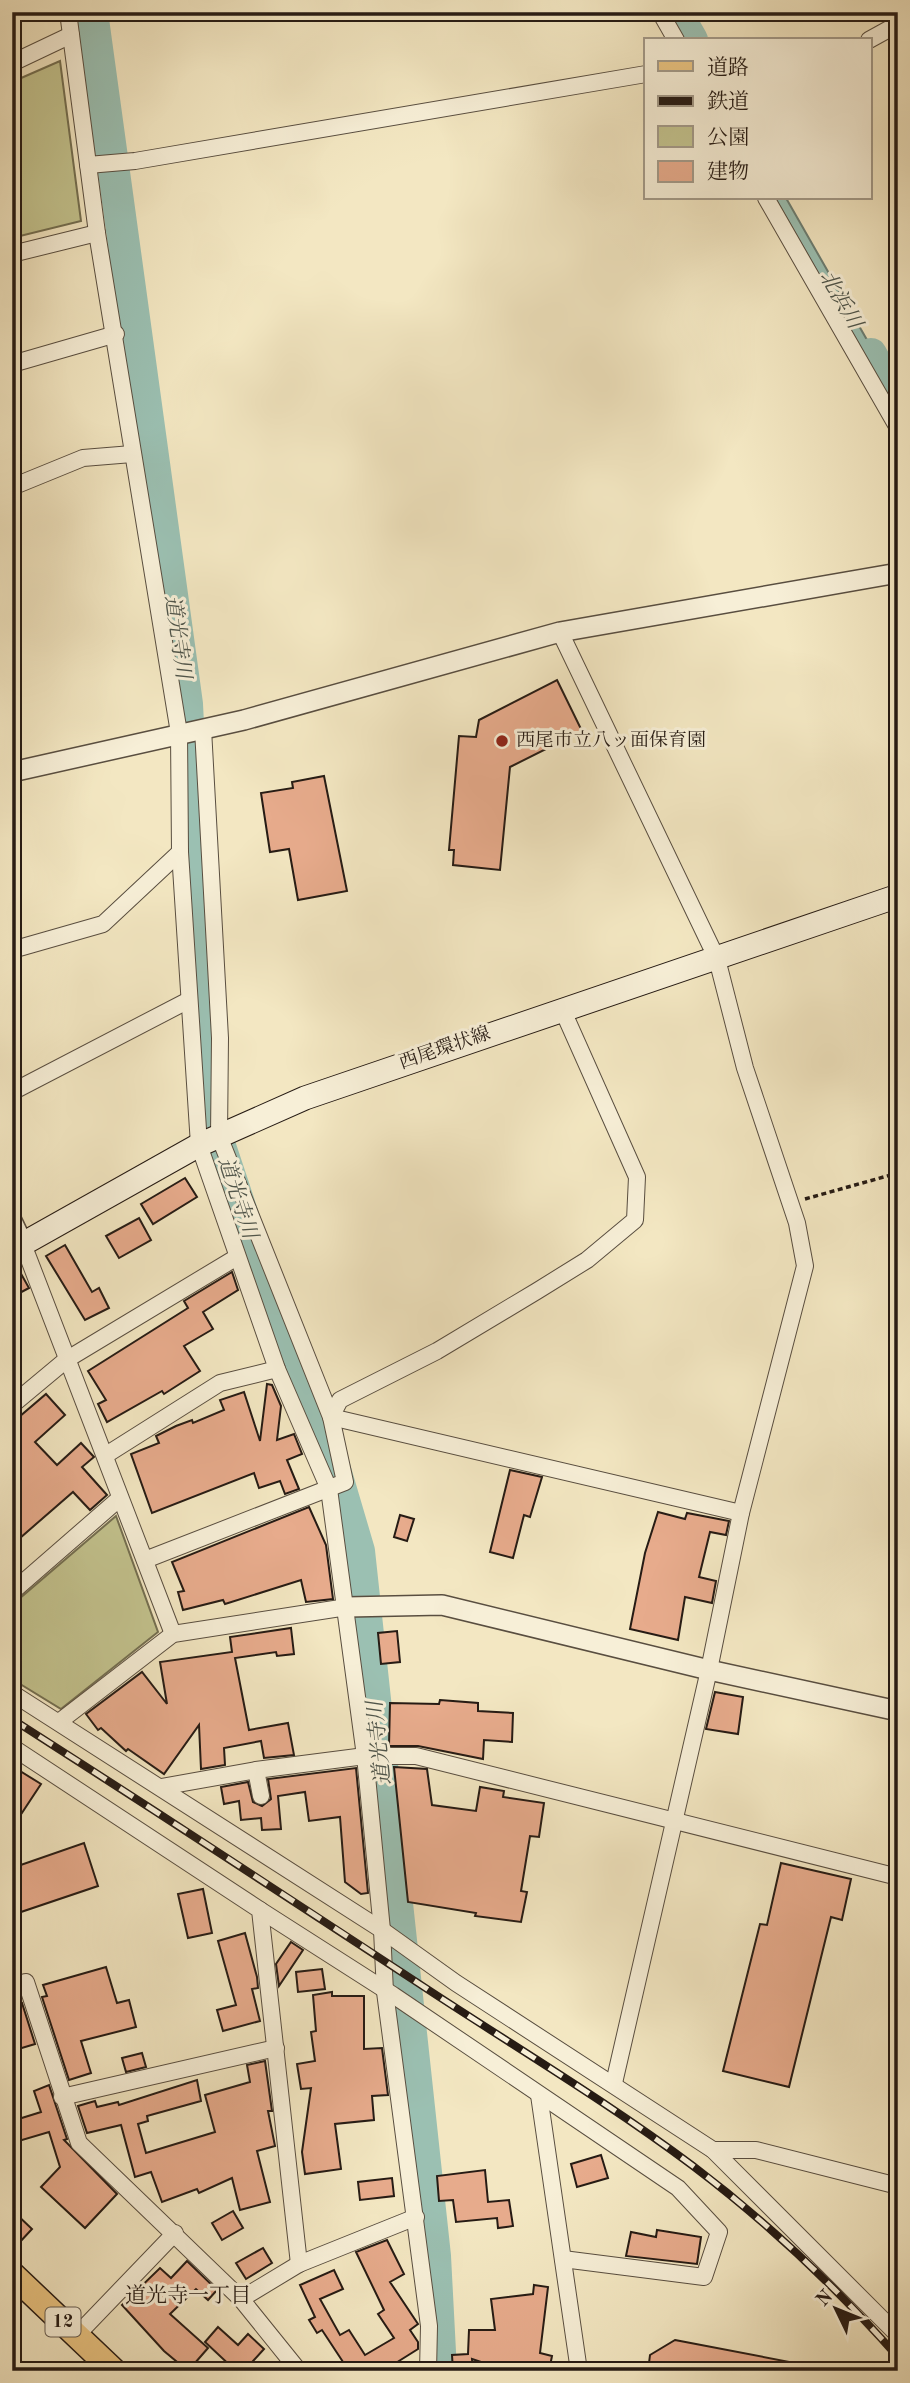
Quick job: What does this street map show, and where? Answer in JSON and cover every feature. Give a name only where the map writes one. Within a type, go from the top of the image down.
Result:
[{"type":"main road","name":"西尾環状線","points":[[18,1247],[209,1140],[305,1098],[898,896]]},
{"type":"main road","name":"12","points":[[12,2274],[114,2371]]},
{"type":"street","points":[[68,12],[97,233],[116,334],[132,454],[179,733],[180,852],[189,1000],[209,1140],[237,1257],[277,1369],[335,1487]]},
{"type":"street","points":[[660,12],[675,38]]},
{"type":"street","points":[[872,38],[898,24]]},
{"type":"street","points":[[12,63],[71,35]]},
{"type":"street","points":[[89,165],[135,161],[644,74]]},
{"type":"street","points":[[767,200],[891,401],[898,428]]},
{"type":"street","points":[[12,254],[97,233]]},
{"type":"street","points":[[12,363],[116,334]]},
{"type":"street","points":[[12,487],[83,458],[132,454]]},
{"type":"street","points":[[12,772],[244,720],[560,632],[898,573]]},
{"type":"street","points":[[560,632],[717,959],[745,1068],[791,1202],[805,1266],[741,1513],[709,1670],[614,2083]]},
{"type":"street","points":[[203,729],[220,1038],[209,1140],[331,1417],[335,1487],[366,1756],[389,1994],[429,2326],[428,2371]]},
{"type":"street","points":[[12,950],[103,924],[180,852]]},
{"type":"street","points":[[12,1092],[189,1000]]},
{"type":"street","points":[[331,1417],[340,1400],[437,1351],[537,1291],[587,1260],[635,1220],[637,1177],[563,1012]]},
{"type":"street","points":[[12,1220],[18,1247],[106,1455],[173,1634]]},
{"type":"street","points":[[12,1405],[66,1360],[237,1257]]},
{"type":"street","points":[[106,1455],[220,1383],[277,1369]]},
{"type":"street","points":[[331,1417],[741,1513]]},
{"type":"street","points":[[145,1560],[335,1487]]},
{"type":"street","points":[[12,1592],[120,1498]]},
{"type":"street","points":[[59,1722],[173,1634],[348,1607],[442,1605],[709,1670],[898,1711]]},
{"type":"street","points":[[12,1692],[383,1931],[713,2150],[898,2335]]},
{"type":"street","points":[[12,1747],[389,1994],[678,2188],[719,2232],[704,2277],[563,2259]]},
{"type":"street","points":[[161,1787],[256,1770],[366,1756],[416,1756],[898,1877]]},
{"type":"street","points":[[256,1770],[261,1796]]},
{"type":"street","points":[[260,1910],[299,2264]]},
{"type":"street","points":[[12,1986],[26,1982],[79,2143],[241,2299],[299,2371]]},
{"type":"street","points":[[62,2096],[276,2048]]},
{"type":"street","points":[[539,2095],[579,2371]]},
{"type":"street","points":[[713,2150],[756,2150],[898,2186]]},
{"type":"street","points":[[241,2299],[299,2264],[416,2217]]},
{"type":"street","points":[[77,2335],[175,2233]]},
{"type":"path","points":[[791,1202],[898,1173]]},
{"type":"green space","points":[[60,61],[81,221],[12,238],[12,82]]},
{"type":"green space","points":[[116,1516],[158,1632],[61,1709],[12,1679],[12,1605]]},
{"type":"water","points":[[668,12],[682,12],[695,36],[682,38]]},
{"type":"water","name":"北浜川","points":[[776,200],[787,200],[895,389],[887,394]]},
{"type":"building","points":[[557,680],[582,731],[510,767],[500,870],[453,865],[454,850],[449,850],[459,736],[476,737],[479,720]]},
{"type":"building","points":[[324,776],[347,891],[298,900],[289,849],[270,852],[261,793],[293,788],[292,782]]},
{"type":"building","points":[[185,1178],[197,1197],[153,1224],[141,1204]]},
{"type":"building","points":[[139,1218],[151,1240],[119,1258],[106,1236]]},
{"type":"building","points":[[65,1245],[92,1292],[99,1288],[109,1308],[85,1320],[46,1256]]},
{"type":"building","points":[[15,1263],[29,1288],[12,1297],[12,1264]]},
{"type":"building","points":[[232,1272],[238,1290],[203,1312],[213,1329],[184,1346],[200,1371],[164,1394],[162,1391],[107,1422],[98,1404],[106,1400],[88,1371],[188,1308],[184,1301]]},
{"type":"building","points":[[267,1384],[272,1385],[281,1406],[277,1440],[294,1434],[302,1454],[287,1460],[299,1489],[285,1494],[280,1481],[259,1488],[254,1473],[152,1513],[131,1454],[159,1443],[156,1436],[176,1426],[192,1420],[193,1423],[224,1410],[220,1400],[244,1392],[260,1441]]},
{"type":"building","points":[[46,1394],[65,1415],[35,1442],[57,1465],[81,1443],[94,1457],[82,1467],[107,1495],[90,1510],[73,1492],[20,1538],[12,1529],[12,1423]]},
{"type":"building","points":[[510,1470],[542,1477],[530,1517],[524,1515],[513,1558],[490,1552]]},
{"type":"building","points":[[309,1507],[326,1545],[333,1599],[306,1602],[301,1580],[225,1604],[223,1600],[183,1610],[178,1592],[184,1591],[172,1562]]},
{"type":"building","points":[[658,1512],[685,1519],[687,1513],[729,1521],[726,1535],[710,1532],[699,1577],[716,1581],[712,1603],[685,1597],[678,1640],[630,1629],[645,1553]]},
{"type":"building","points":[[400,1515],[414,1519],[407,1541],[394,1537]]},
{"type":"building","points":[[291,1628],[294,1654],[277,1656],[276,1652],[235,1658],[249,1730],[288,1723],[294,1755],[264,1758],[261,1741],[224,1748],[225,1765],[201,1769],[199,1725],[164,1774],[128,1749],[126,1751],[101,1728],[98,1730],[86,1714],[142,1672],[167,1704],[160,1662],[232,1652],[230,1637]]},
{"type":"building","points":[[397,1631],[400,1662],[381,1664],[378,1633]]},
{"type":"building","points":[[715,1692],[743,1697],[738,1734],[706,1729]]},
{"type":"building","points":[[440,1700],[478,1703],[478,1711],[513,1713],[512,1742],[484,1740],[483,1759],[418,1746],[389,1746],[390,1703],[439,1704]]},
{"type":"building","points":[[12,1766],[41,1784],[12,1828]]},
{"type":"building","points":[[394,1767],[427,1769],[432,1805],[476,1811],[480,1787],[504,1791],[503,1797],[544,1803],[539,1837],[530,1836],[521,1891],[527,1892],[521,1922],[475,1916],[476,1913],[408,1902]]},
{"type":"building","points":[[356,1768],[368,1893],[361,1894],[345,1882],[340,1817],[309,1821],[305,1792],[278,1796],[281,1829],[262,1830],[261,1818],[241,1820],[239,1801],[224,1804],[221,1787],[248,1782],[253,1802],[262,1806],[271,1799],[268,1779]]},
{"type":"building","points":[[84,1843],[98,1886],[12,1915],[12,1868]]},
{"type":"building","points":[[781,1863],[851,1879],[842,1920],[831,1917],[789,2087],[723,2071],[760,1924],[767,1925]]},
{"type":"building","points":[[203,1889],[212,1933],[188,1938],[178,1894]]},
{"type":"building","points":[[245,1933],[257,1977],[258,1988],[252,1989],[260,2021],[223,2031],[217,2010],[236,2005],[218,1941]]},
{"type":"building","points":[[291,1942],[303,1950],[279,1986],[276,1964]]},
{"type":"building","points":[[106,1967],[117,2003],[129,2000],[136,2027],[81,2041],[91,2073],[69,2080],[42,1997],[47,1996],[43,1985]]},
{"type":"building","points":[[322,1969],[325,1989],[298,1992],[296,1972]]},
{"type":"building","points":[[332,1992],[332,1996],[364,1996],[364,2049],[382,2048],[388,2095],[372,2096],[374,2120],[335,2124],[341,2169],[305,2174],[302,2152],[311,2088],[301,2089],[297,2064],[315,2061],[311,2032],[316,2031],[313,1995]]},
{"type":"building","points":[[22,2003],[35,2044],[12,2051],[12,2006]]},
{"type":"building","points":[[142,2053],[146,2067],[126,2072],[122,2058]]},
{"type":"building","points":[[265,2061],[272,2111],[268,2111],[275,2146],[257,2151],[270,2202],[240,2210],[232,2178],[199,2193],[197,2189],[162,2202],[151,2172],[135,2177],[121,2125],[87,2133],[78,2106],[95,2101],[97,2107],[118,2102],[119,2105],[197,2080],[201,2101],[147,2116],[148,2121],[138,2124],[146,2153],[215,2132],[205,2095],[250,2082],[247,2065]]},
{"type":"building","points":[[49,2085],[67,2139],[64,2140],[117,2194],[85,2228],[41,2187],[60,2167],[49,2132],[12,2143],[12,2121],[41,2112],[34,2091]]},
{"type":"building","points":[[601,2155],[608,2178],[577,2187],[571,2164]]},
{"type":"building","points":[[485,2170],[488,2202],[509,2200],[513,2226],[498,2228],[497,2218],[456,2222],[453,2200],[439,2201],[437,2176]]},
{"type":"building","points":[[392,2178],[394,2196],[360,2200],[358,2182]]},
{"type":"building","points":[[12,2210],[32,2229],[19,2243],[12,2236]]},
{"type":"building","points":[[233,2211],[243,2228],[222,2240],[212,2223]]},
{"type":"building","points":[[657,2230],[701,2237],[697,2264],[626,2256],[631,2232],[656,2237]]},
{"type":"building","points":[[387,2240],[404,2274],[390,2282],[418,2324],[410,2330],[418,2342],[418,2349],[391,2366],[394,2371],[349,2371],[322,2330],[317,2333],[309,2320],[315,2317],[300,2285],[334,2270],[343,2289],[320,2299],[340,2335],[349,2330],[365,2355],[394,2338],[378,2314],[384,2310],[356,2252]]},
{"type":"building","points":[[263,2248],[272,2263],[246,2279],[236,2263]]},
{"type":"building","points":[[187,2261],[217,2290],[208,2300],[196,2289],[170,2314],[208,2348],[188,2371],[164,2351],[122,2305],[160,2268],[171,2278]]},
{"type":"building","points":[[534,2285],[548,2287],[540,2353],[552,2356],[549,2371],[508,2371],[472,2359],[473,2371],[453,2371],[452,2355],[468,2354],[469,2330],[495,2330],[491,2299],[533,2294]]},
{"type":"building","points":[[218,2327],[238,2345],[248,2334],[264,2349],[244,2371],[236,2371],[205,2342]]},
{"type":"building","points":[[675,2340],[800,2364],[800,2371],[648,2371],[650,2355]]},
{"type":"waterway","name":"道光寺川","points":[[92,12],[187,704],[207,1107],[286,1345],[321,1422],[359,1551],[435,2256],[441,2371]]},
{"type":"waterway","name":"北浜川","points":[[676,12],[691,38]]},
{"type":"waterway","name":"北浜川","points":[[871,354],[898,402]]},
{"type":"railway","points":[[12,1719],[592,2095],[660,2142],[721,2187],[774,2233],[825,2281],[898,2357]]},
{"type":"place","name":"西尾市立八ッ面保育園","points":[[502,741]]},
{"type":"district","name":"道光寺一丁目","points":[[188,2296]]}]
